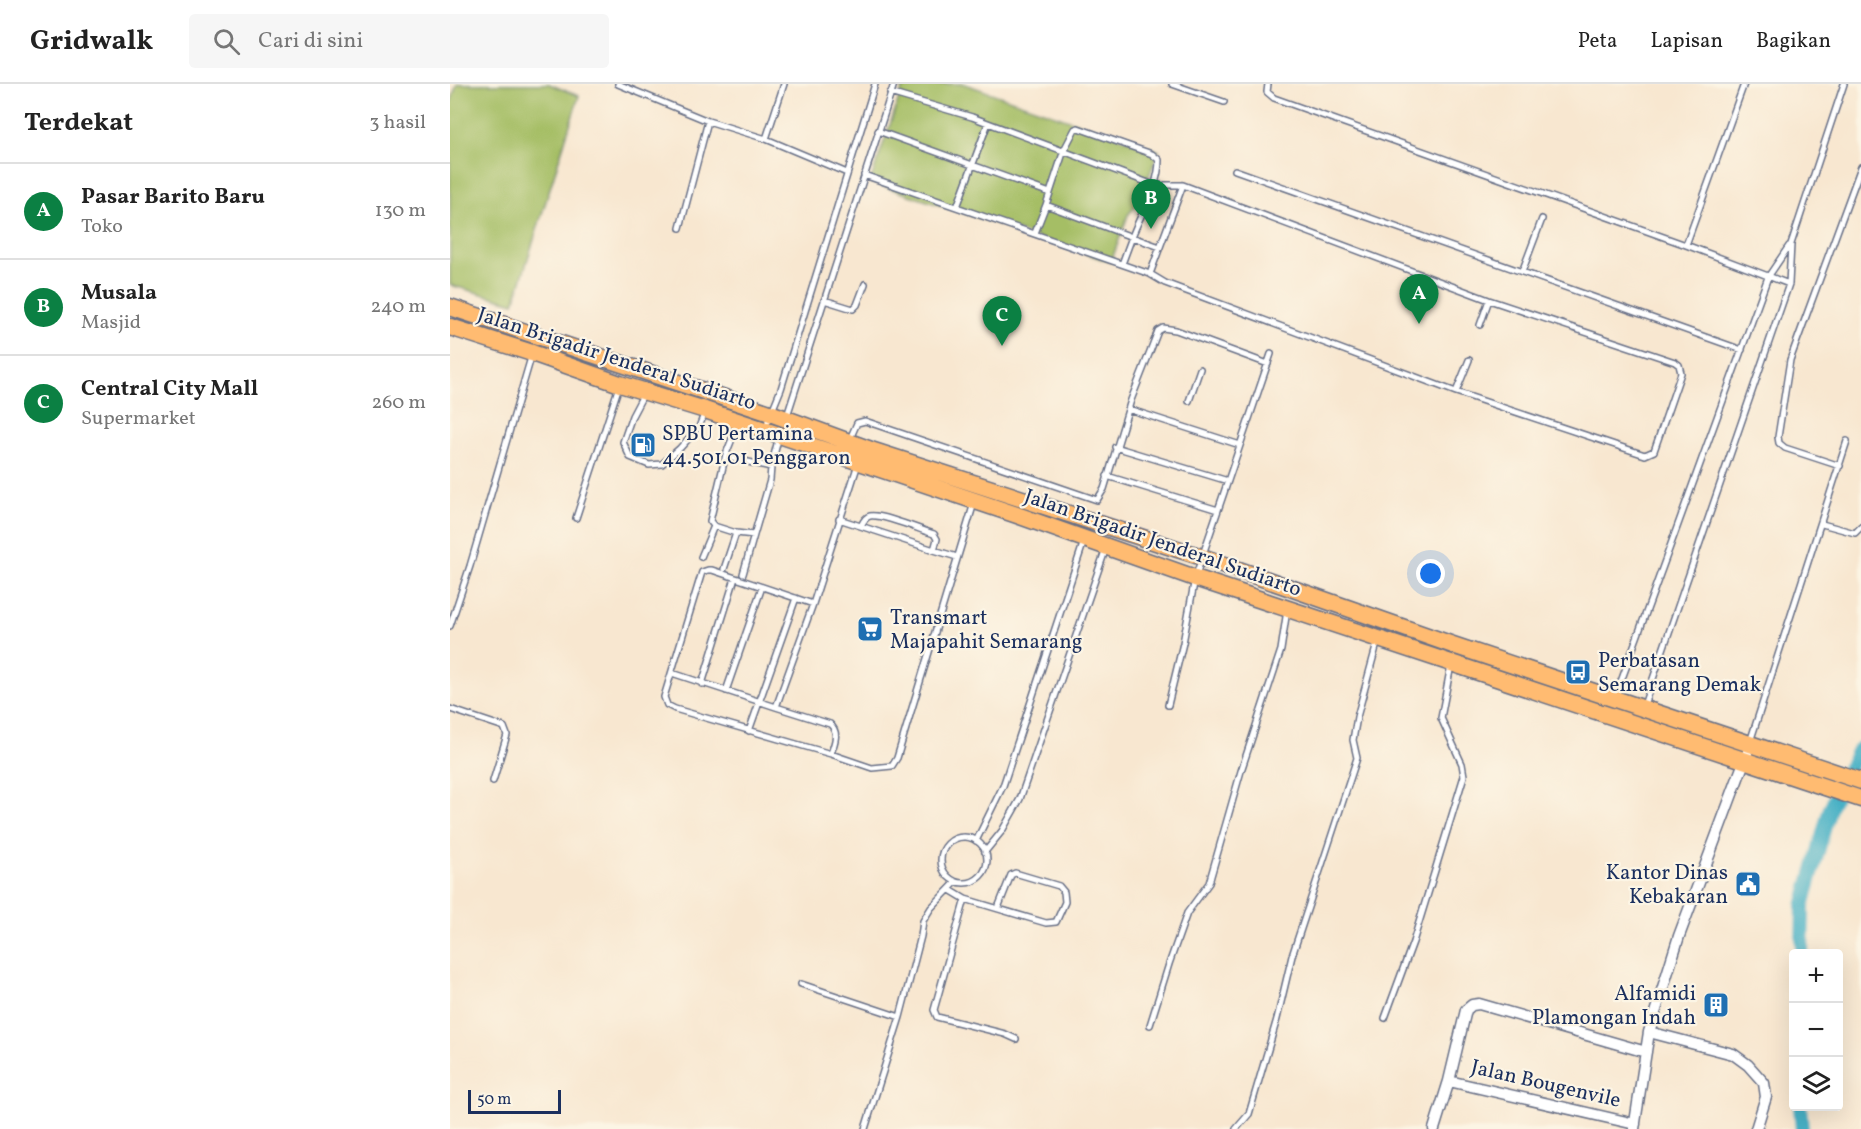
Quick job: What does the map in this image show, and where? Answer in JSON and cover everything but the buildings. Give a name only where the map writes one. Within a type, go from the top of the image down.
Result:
[{"type":"main road","name":"Jalan Brigadir Jenderal Sudiarto","points":[[450,307],[778,416],[849,442],[1202,557],[1335,605],[1615,699],[1748,752]]},
{"type":"main road","name":"Jalan Brigadir Jenderal Sudiarto","points":[[450,327],[705,410],[1452,664],[1748,752],[1823,777],[1861,798]]},
{"type":"main road","points":[[1823,777],[1861,781]]},
{"type":"street","points":[[1634,1126],[1649,1032],[1679,936],[1748,752]]},
{"type":"street","points":[[1434,1129],[1449,1081],[1466,1010],[1472,1005],[1479,1004],[1646,1052]]},
{"type":"street","points":[[1649,1032],[1733,1054],[1748,1065],[1764,1083],[1766,1097],[1756,1129]]},
{"type":"street","name":"Jalan Bougenvile","points":[[1449,1081],[1634,1126]]},
{"type":"lane","points":[[618,84],[708,121],[766,139],[847,173]]},
{"type":"lane","points":[[766,139],[784,84]]},
{"type":"lane","points":[[742,574],[765,498],[771,467],[772,433],[778,416],[781,389],[875,84]]},
{"type":"lane","points":[[772,433],[778,416],[795,396],[894,84]]},
{"type":"lane","points":[[1172,84],[1224,102]]},
{"type":"lane","points":[[1268,84],[1268,92],[1274,98],[1686,245],[1789,285]]},
{"type":"lane","points":[[1686,245],[1744,84]]},
{"type":"lane","points":[[1642,709],[1789,285],[1791,244],[1844,84]]},
{"type":"lane","points":[[864,175],[1150,274],[1165,283],[1456,392],[1645,455],[1654,450],[1681,373],[1679,365],[1489,300],[1183,185],[1154,185],[988,123],[890,93]]},
{"type":"lane","points":[[680,228],[708,121]]},
{"type":"lane","points":[[957,207],[988,123]]},
{"type":"lane","points":[[1035,233],[1064,150],[1076,129],[1152,154],[1160,160],[1160,169],[1122,264]]},
{"type":"lane","points":[[878,131],[1050,193]]},
{"type":"lane","points":[[1840,466],[1785,448],[1779,443],[1778,437],[1790,360],[1861,167]]},
{"type":"lane","points":[[1235,170],[1742,350]]},
{"type":"lane","points":[[1150,274],[1183,185]]},
{"type":"lane","points":[[1046,205],[1161,247]]},
{"type":"lane","points":[[1522,272],[1542,219]]},
{"type":"lane","points":[[1615,699],[1768,277],[1791,244]]},
{"type":"lane","points":[[824,300],[853,309],[865,285]]},
{"type":"lane","points":[[1480,325],[1489,300]]},
{"type":"lane","points":[[849,442],[857,423],[865,421],[1097,500],[1104,489],[1115,447],[1158,331],[1163,328],[1176,330],[1268,364]]},
{"type":"lane","points":[[450,626],[532,353]]},
{"type":"lane","points":[[1168,705],[1183,644],[1195,578],[1271,354]]},
{"type":"lane","points":[[1456,392],[1469,360]]},
{"type":"lane","points":[[1189,402],[1200,369]]},
{"type":"lane","points":[[576,518],[620,384]]},
{"type":"lane","points":[[645,392],[632,416],[623,442],[630,457],[649,465],[662,464],[680,448],[699,427],[705,410]]},
{"type":"lane","points":[[1128,409],[1240,445]]},
{"type":"lane","points":[[738,422],[726,454],[710,520],[714,526],[736,533],[754,535]]},
{"type":"lane","points":[[1748,752],[1847,441]]},
{"type":"lane","points":[[1115,447],[1228,481]]},
{"type":"lane","points":[[726,454],[735,459],[771,467]]},
{"type":"lane","points":[[776,707],[813,604],[859,462]]},
{"type":"lane","points":[[1107,476],[1218,510]]},
{"type":"lane","points":[[813,604],[712,570],[702,572],[664,698],[667,705],[872,768],[892,766],[897,758],[975,501]]},
{"type":"lane","points":[[861,526],[866,518],[881,517],[934,534],[937,539],[934,550]]},
{"type":"lane","points":[[839,519],[957,557]]},
{"type":"lane","points":[[1822,524],[1855,533],[1861,526]]},
{"type":"lane","points":[[701,557],[714,526]]},
{"type":"lane","points":[[724,569],[736,533]]},
{"type":"lane","points":[[976,841],[1003,786],[1085,539]]},
{"type":"lane","points":[[985,852],[1002,831],[1020,799],[1107,546]]},
{"type":"lane","points":[[702,684],[735,578]]},
{"type":"lane","points":[[726,692],[762,587]]},
{"type":"lane","points":[[749,731],[796,598]]},
{"type":"lane","points":[[1150,1025],[1168,964],[1187,913],[1209,883],[1240,771],[1281,650],[1287,608]]},
{"type":"lane","points":[[1236,1129],[1249,1114],[1252,1106],[1292,956],[1357,758],[1353,740],[1357,717],[1378,639]]},
{"type":"lane","points":[[1385,1018],[1413,942],[1464,776],[1462,764],[1441,718],[1452,664]]},
{"type":"lane","points":[[672,673],[830,724],[836,734],[831,754]]},
{"type":"lane","points":[[450,709],[504,727],[506,730],[507,735],[492,781]]},
{"type":"lane","points":[[959,837],[968,837],[976,841],[985,852],[986,864],[981,875],[970,882],[956,882],[945,873],[941,865],[944,847],[959,837]]},
{"type":"lane","points":[[950,890],[965,899],[1047,923],[1056,922],[1065,902],[1064,892],[1059,886],[1015,873],[1011,875],[998,908]]},
{"type":"lane","points":[[865,1129],[900,1017],[923,921],[931,908],[956,882]]},
{"type":"lane","points":[[965,899],[934,1010],[937,1017],[1005,1034],[1016,1039]]},
{"type":"lane","points":[[801,984],[900,1017]]},
{"type":"green space","points":[[457,84],[549,84],[579,96],[514,303],[450,285],[450,105]]},
{"type":"green space","points":[[904,84],[965,84],[1159,151],[1138,203],[1128,215],[1111,262],[870,182]]},
{"type":"waterway","points":[[1802,949],[1803,906],[1830,808],[1861,748]]},
{"type":"waterway","points":[[1800,1111],[1802,1129]]},
{"type":"place","name":"Musala","points":[[1151,229]]},
{"type":"place","name":"Pasar Barito Baru","points":[[1419,324]]},
{"type":"place","name":"Central City Mall","points":[[1002,346]]},
{"type":"place","name":"SPBU Pertamina 44.501.01 Penggaron","points":[[643,445]]},
{"type":"place","name":"Transmart Majapahit Semarang","points":[[870,629]]},
{"type":"place","name":"Perbatasan Semarang Demak","points":[[1578,672]]},
{"type":"place","name":"Kantor Dinas Kebakaran","points":[[1748,884]]},
{"type":"place","name":"Alfamidi Plamongan Indah","points":[[1716,1005]]}]
